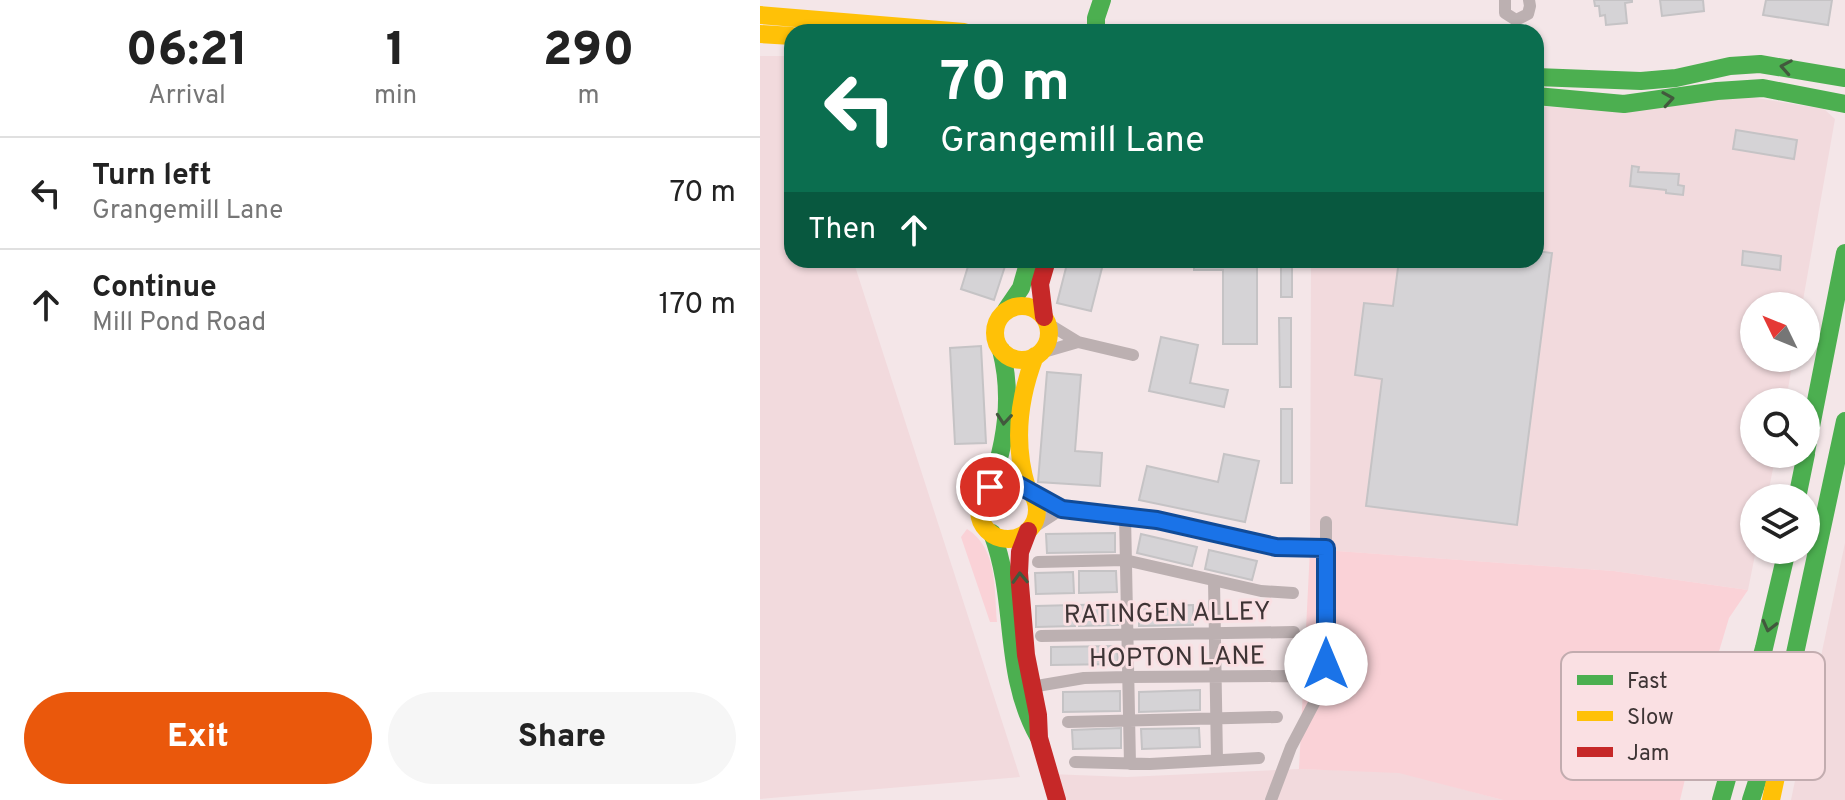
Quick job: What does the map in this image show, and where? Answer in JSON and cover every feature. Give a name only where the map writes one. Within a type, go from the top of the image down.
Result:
[{"type":"main road","points":[[1096,24],[1102,0]]},
{"type":"main road","points":[[760,15],[868,24]]},
{"type":"main road","points":[[760,34],[784,36]]},
{"type":"main road","points":[[1544,78],[1590,83],[1629,82],[1709,73],[1746,64],[1768,64],[1845,78]]},
{"type":"main road","points":[[1544,97],[1614,105],[1763,88],[1845,104]]},
{"type":"main road","points":[[1819,388],[1845,253]]},
{"type":"main road","points":[[1027,268],[1021,288],[994,330],[1006,364],[1006,398],[1000,452],[990,487],[979,508],[982,523],[997,537],[1009,539],[1028,531]]},
{"type":"main road","points":[[1045,268],[1040,284],[1048,341],[1037,355],[1022,395],[1018,446],[1020,469],[1037,509],[1020,552],[1019,573],[1039,738],[1057,800]]},
{"type":"main road","points":[[1006,310],[1022,305],[1031,307],[1046,320]]},
{"type":"main road","points":[[1001,350],[1016,359],[1037,355]]},
{"type":"main road","points":[[1795,652],[1845,421]]},
{"type":"main road","points":[[990,487],[997,483],[1013,482],[1028,490]]},
{"type":"main road","points":[[992,533],[1001,554],[1021,701],[1027,722],[1039,738]]},
{"type":"main road","points":[[1763,652],[1784,564]]},
{"type":"main road","points":[[1721,800],[1727,780]]},
{"type":"main road","points":[[1751,800],[1757,780]]},
{"type":"main road","points":[[1771,800],[1775,780]]},
{"type":"street","points":[[1501,1],[1508,16],[1520,19],[1530,11],[1529,0]]},
{"type":"street","points":[[1046,320],[1078,342],[1133,355]]},
{"type":"street","points":[[1037,355],[1078,342]]},
{"type":"street","points":[[1028,490],[1062,509],[1125,515],[1276,547],[1326,548]]},
{"type":"street","points":[[1028,531],[1062,509]]},
{"type":"street","points":[[1125,515],[1130,764]]},
{"type":"street","points":[[1271,800],[1291,747],[1322,684],[1326,664],[1326,522]]},
{"type":"street","points":[[1038,562],[1125,560],[1261,591],[1293,593]]},
{"type":"street","points":[[1214,581],[1217,760]]},
{"type":"street","name":"RATINGEN ALLEY","points":[[1041,636],[1294,632]]},
{"type":"street","name":"HOPTON LANE","points":[[1031,687],[1084,678],[1128,677],[1291,676],[1322,684]]},
{"type":"street","points":[[1068,722],[1277,717]]},
{"type":"street","points":[[1075,762],[1130,764],[1259,758]]},
{"type":"shaded area","points":[[760,56],[784,56],[784,268],[856,268],[1020,777],[760,799]]},
{"type":"shaded area","points":[[1744,96],[1824,109],[1835,119],[1804,292],[1740,292],[1740,372],[1791,372],[1788,388],[1740,388],[1740,468],[1773,468],[1770,484],[1740,484],[1740,564],[1753,564],[1748,590],[1614,571],[1310,549],[1311,268],[1544,268],[1544,107],[1607,111]]},
{"type":"shaded area","points":[[967,529],[977,537],[989,558],[997,622],[990,622],[961,537]]},
{"type":"shaded area","points":[[1845,543],[1845,800],[1791,800],[1795,780],[1825,780],[1825,652],[1822,652]]},
{"type":"shaded area","points":[[1310,549],[1614,571],[1748,590],[1729,618],[1719,652],[1561,652],[1561,780],[1685,780],[1680,800],[1503,800],[1399,773],[1299,769]]},
{"type":"shaded area","points":[[1299,769],[1399,772],[1503,800],[1057,800],[1050,774],[1127,777]]},
{"type":"building","points":[[1594,0],[1632,0],[1625,3],[1627,23],[1606,25],[1605,15],[1600,16],[1599,6],[1595,6]]},
{"type":"building","points":[[1660,0],[1703,0],[1704,11],[1662,16]]},
{"type":"building","points":[[1766,0],[1832,0],[1828,25],[1763,15]]},
{"type":"building","points":[[1736,130],[1797,140],[1794,159],[1733,149]]},
{"type":"building","points":[[1632,166],[1639,167],[1638,172],[1679,174],[1678,185],[1684,186],[1683,195],[1630,186]]},
{"type":"building","points":[[1743,251],[1781,256],[1780,270],[1742,265]]},
{"type":"building","points":[[1544,252],[1552,253],[1517,525],[1366,506],[1382,379],[1355,375],[1364,303],[1393,306],[1398,268],[1544,268]]},
{"type":"building","points":[[968,268],[1004,268],[994,300],[961,289]]},
{"type":"building","points":[[1066,268],[1102,268],[1091,311],[1057,303]]},
{"type":"building","points":[[1257,268],[1257,344],[1223,344],[1223,270],[1194,270]]},
{"type":"building","points":[[1281,268],[1292,268],[1292,297],[1281,297]]},
{"type":"building","points":[[1279,318],[1291,318],[1291,387],[1280,387]]},
{"type":"building","points":[[1161,337],[1198,345],[1190,383],[1228,390],[1224,407],[1149,391]]},
{"type":"building","points":[[981,346],[986,443],[955,444],[950,348]]},
{"type":"building","points":[[1047,372],[1081,375],[1075,451],[1102,453],[1100,486],[1038,482]]},
{"type":"building","points":[[1281,409],[1292,409],[1292,483],[1281,483]]},
{"type":"building","points":[[1224,454],[1259,461],[1245,522],[1139,500],[1147,466],[1218,482]]},
{"type":"building","points":[[1115,533],[1115,552],[1047,553],[1046,534]]},
{"type":"building","points":[[1141,534],[1197,547],[1192,566],[1137,553]]},
{"type":"building","points":[[1209,550],[1257,561],[1252,580],[1205,569]]},
{"type":"building","points":[[1079,571],[1116,571],[1117,592],[1079,593]]},
{"type":"building","points":[[1073,572],[1074,593],[1036,594],[1035,573]]},
{"type":"building","points":[[1117,604],[1118,625],[1079,626],[1078,605]]},
{"type":"building","points":[[1074,605],[1075,626],[1036,627],[1036,606]]},
{"type":"building","points":[[1193,605],[1193,625],[1139,626],[1139,606]]},
{"type":"building","points":[[1117,646],[1118,664],[1051,665],[1051,647]]},
{"type":"building","points":[[1200,690],[1200,710],[1139,712],[1139,692]]},
{"type":"building","points":[[1120,691],[1120,711],[1063,712],[1063,692]]},
{"type":"building","points":[[1121,728],[1121,748],[1073,749],[1072,730]]},
{"type":"building","points":[[1199,728],[1200,747],[1142,749],[1141,729]]},
{"type":"traffic: fast","points":[[1096,24],[1102,0]]},
{"type":"traffic: fast","points":[[1544,77],[1641,81],[1760,64],[1845,78]]},
{"type":"traffic: fast","points":[[1544,97],[1624,104],[1763,88],[1845,104]]},
{"type":"traffic: fast","points":[[1819,388],[1845,253]]},
{"type":"traffic: fast","points":[[1006,310],[1021,288],[1027,268]]},
{"type":"traffic: fast","points":[[990,487],[1006,419],[1007,385],[1001,350]]},
{"type":"traffic: fast","points":[[1795,652],[1845,421]]},
{"type":"traffic: fast","points":[[1800,484],[1803,468]]},
{"type":"traffic: fast","points":[[992,533],[1005,584],[1019,686],[1038,736]]},
{"type":"traffic: fast","points":[[1763,652],[1784,564]]},
{"type":"traffic: fast","points":[[1721,800],[1727,780]]},
{"type":"traffic: fast","points":[[1751,800],[1757,780]]},
{"type":"traffic: slow","points":[[760,15],[868,24]]},
{"type":"traffic: slow","points":[[760,34],[784,36]]},
{"type":"traffic: slow","points":[[1022,306],[1041,314],[1049,333],[1041,352],[1022,360],[1003,352],[995,333],[1003,314],[1022,306]]},
{"type":"traffic: slow","points":[[1027,488],[1020,455],[1019,422],[1035,356]]},
{"type":"traffic: slow","points":[[1008,481],[1028,490],[1037,510],[1028,530],[1008,539],[988,530],[979,510],[988,490],[1008,481]]},
{"type":"traffic: slow","points":[[1771,800],[1775,780]]},
{"type":"traffic: jam","points":[[1044,317],[1040,284],[1045,268]]},
{"type":"traffic: jam","points":[[1028,531],[1020,552],[1019,573],[1026,655],[1038,715],[1039,738],[1057,800]]},
{"type":"route","points":[[990,487],[1005,481],[1013,482],[1062,509],[1157,520],[1276,547],[1326,548],[1326,664]]}]
